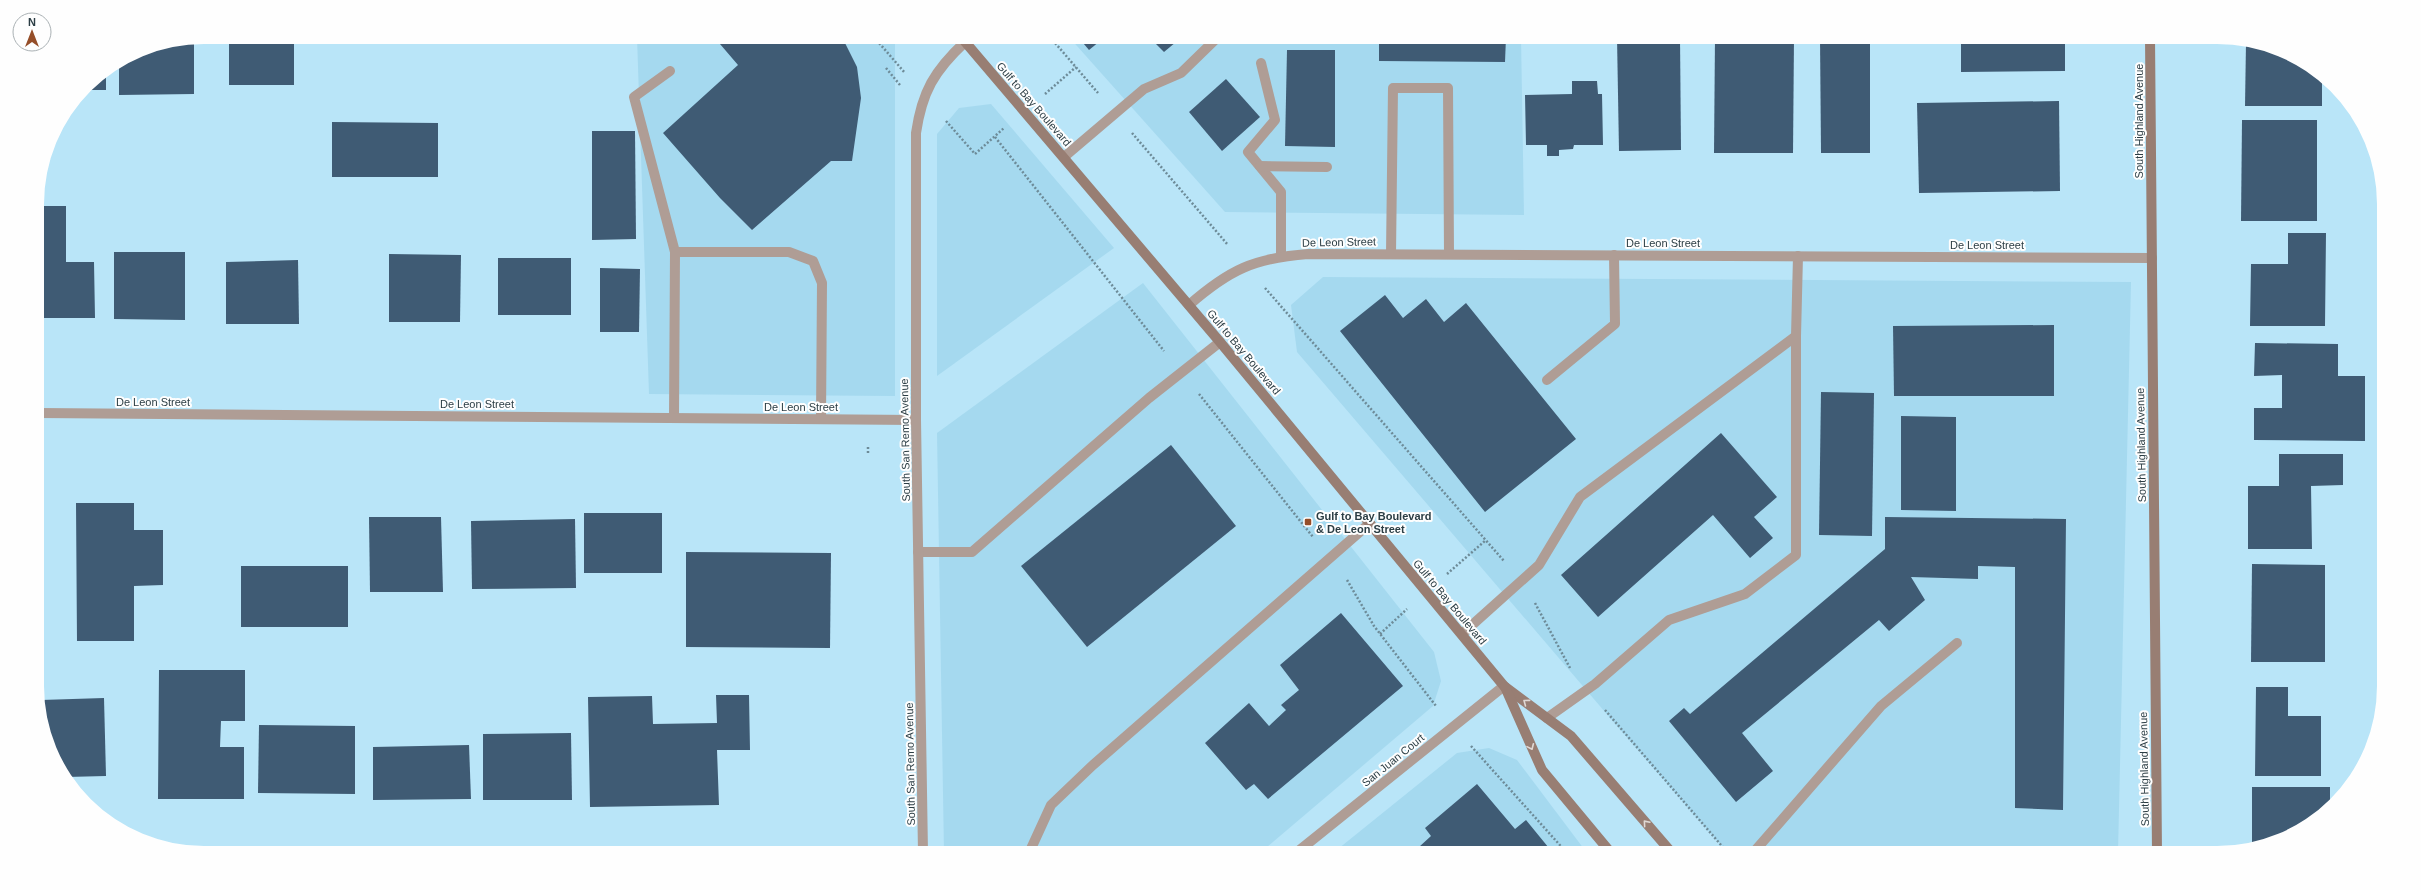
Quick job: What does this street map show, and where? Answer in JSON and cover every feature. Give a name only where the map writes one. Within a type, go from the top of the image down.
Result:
[{"type":"street","name":"South San Remo Avenue","points":[[923,846],[916,420],[916,133],[920,108],[925,96],[947,59],[960,44]]},
{"type":"street","name":"Gulf to Bay Boulevard","points":[[966,44],[1220,342],[1504,686],[1571,736],[1666,846]]},
{"type":"street","points":[[1064,157],[1144,90],[1181,73],[1211,44]]},
{"type":"street","name":"South Highland Avenue","points":[[2150,44],[2157,846]]},
{"type":"street","points":[[1261,63],[1275,120],[1248,152],[1281,192],[1281,256]]},
{"type":"street","points":[[670,71],[634,97],[675,252],[674,418]]},
{"type":"street","points":[[1390,254],[1393,88],[1448,88],[1449,254]]},
{"type":"street","points":[[1260,166],[1327,167]]},
{"type":"street","points":[[675,252],[789,252],[813,261],[822,283],[821,419]]},
{"type":"street","name":"De Leon Street","points":[[1189,305],[1214,283],[1246,266],[1281,256],[1449,254],[2152,258]]},
{"type":"street","points":[[1547,380],[1615,324],[1614,255]]},
{"type":"street","points":[[1547,718],[1586,690],[1669,620],[1745,594],[1796,555],[1796,336],[1798,256]]},
{"type":"street","points":[[1462,634],[1539,565],[1580,496],[1796,336]]},
{"type":"street","points":[[918,552],[972,552],[1182,372],[1220,342]]},
{"type":"street","name":"De Leon Street","points":[[44,413],[916,420]]},
{"type":"street","points":[[1032,846],[1051,805],[1056,800],[1093,765],[1370,523]]},
{"type":"street","points":[[1759,846],[1881,706],[1957,643]]},
{"type":"street","name":"Gulf to Bay Boulevard","points":[[1504,686],[1542,770],[1605,846]]},
{"type":"street","name":"San Juan Court","points":[[1305,846],[1504,686]]},
{"type":"path","points":[[880,44],[975,154],[1076,67]]},
{"type":"path","points":[[1056,44],[1246,266],[1527,588],[1574,678],[1722,846]]},
{"type":"path","points":[[994,137],[1352,586],[1380,634],[1429,699],[1561,846]]},
{"type":"shaded area","points":[[637,44],[895,44],[895,396],[649,394]]},
{"type":"shaded area","points":[[1075,44],[1521,44],[1524,215],[1225,212]]},
{"type":"shaded area","points":[[991,104],[1114,248],[937,376],[937,134],[959,108]]},
{"type":"shaded area","points":[[1323,277],[2131,282],[2118,846],[1722,846],[1605,712],[1297,352],[1291,305]]},
{"type":"shaded area","points":[[1143,283],[1434,652],[1441,681],[1433,706],[1268,846],[944,846],[937,433]]},
{"type":"shaded area","points":[[1489,748],[1517,760],[1582,846],[1342,846],[1457,753]]},
{"type":"building","points":[[194,44],[194,94],[119,95],[119,68],[143,56],[163,49]]},
{"type":"building","points":[[229,44],[294,44],[294,85],[229,85]]},
{"type":"building","points":[[720,44],[846,44],[857,67],[861,98],[852,161],[831,161],[752,230],[720,198],[663,133],[738,65]]},
{"type":"building","points":[[1084,44],[1096,44],[1089,50]]},
{"type":"building","points":[[1156,44],[1174,44],[1164,52]]},
{"type":"building","points":[[1379,44],[1506,44],[1505,62],[1379,61]]},
{"type":"building","points":[[1617,44],[1680,44],[1681,150],[1619,151]]},
{"type":"building","points":[[1715,44],[1794,44],[1793,153],[1714,153]]},
{"type":"building","points":[[1820,44],[1870,44],[1870,153],[1821,153]]},
{"type":"building","points":[[1961,44],[2065,44],[2065,71],[1961,72]]},
{"type":"building","points":[[2246,47],[2278,56],[2297,65],[2322,84],[2322,106],[2245,106]]},
{"type":"building","points":[[1287,50],[1335,50],[1335,147],[1285,146]]},
{"type":"building","points":[[106,78],[106,90],[92,90]]},
{"type":"building","points":[[1226,79],[1260,117],[1222,151],[1189,112]]},
{"type":"building","points":[[1572,81],[1597,81],[1598,94],[1602,94],[1603,145],[1574,145],[1573,149],[1559,150],[1559,156],[1547,156],[1547,145],[1526,145],[1525,95],[1572,94]]},
{"type":"building","points":[[2059,101],[2060,191],[1919,193],[1917,103]]},
{"type":"building","points":[[2242,120],[2317,120],[2317,221],[2241,221]]},
{"type":"building","points":[[332,122],[438,123],[438,177],[332,177]]},
{"type":"building","points":[[592,131],[635,131],[636,239],[592,240]]},
{"type":"building","points":[[44,206],[66,206],[66,262],[94,262],[95,318],[44,318]]},
{"type":"building","points":[[2288,233],[2326,233],[2325,326],[2250,326],[2251,264],[2288,264]]},
{"type":"building","points":[[114,252],[185,252],[185,320],[114,319]]},
{"type":"building","points":[[389,254],[461,255],[460,322],[389,322]]},
{"type":"building","points":[[498,258],[571,258],[571,315],[498,315]]},
{"type":"building","points":[[298,260],[299,324],[226,324],[226,262]]},
{"type":"building","points":[[600,268],[640,269],[639,332],[600,332]]},
{"type":"building","points":[[1385,295],[1403,318],[1426,299],[1444,322],[1466,303],[1576,439],[1485,512],[1340,331]]},
{"type":"building","points":[[2054,325],[2054,396],[1894,396],[1893,326]]},
{"type":"building","points":[[2255,343],[2338,344],[2338,376],[2365,376],[2365,441],[2254,440],[2254,408],[2282,408],[2282,375],[2254,376]]},
{"type":"building","points":[[1821,392],[1874,393],[1872,536],[1819,535]]},
{"type":"building","points":[[1901,416],[1956,417],[1956,511],[1901,510]]},
{"type":"building","points":[[1721,433],[1777,497],[1754,517],[1773,538],[1750,558],[1713,515],[1598,617],[1561,575]]},
{"type":"building","points":[[1171,445],[1236,526],[1087,647],[1021,566]]},
{"type":"building","points":[[2279,454],[2343,454],[2343,485],[2311,486],[2312,549],[2248,549],[2248,486],[2279,486]]},
{"type":"building","points":[[76,503],[134,503],[134,530],[163,530],[163,585],[134,586],[134,641],[77,641]]},
{"type":"building","points":[[584,513],[662,513],[662,573],[584,573]]},
{"type":"building","points":[[369,517],[441,517],[443,592],[370,592]]},
{"type":"building","points":[[1885,517],[2066,519],[2063,810],[2015,808],[2015,567],[1978,566],[1978,579],[1911,577],[1925,600],[1889,631],[1879,620],[1742,733],[1773,771],[1736,802],[1669,721],[1684,708],[1690,714],[1885,549]]},
{"type":"building","points":[[575,519],[576,588],[472,589],[471,521]]},
{"type":"building","points":[[686,552],[831,553],[830,648],[686,647]]},
{"type":"building","points":[[2252,564],[2325,565],[2325,662],[2251,662]]},
{"type":"building","points":[[241,566],[348,566],[348,627],[241,627]]},
{"type":"building","points":[[1341,613],[1403,686],[1268,799],[1254,784],[1246,790],[1205,743],[1249,703],[1269,726],[1286,710],[1281,705],[1299,690],[1280,665]]},
{"type":"building","points":[[159,670],[245,670],[245,721],[221,721],[220,747],[244,747],[244,799],[158,799]]},
{"type":"building","points":[[2256,687],[2288,687],[2288,716],[2321,716],[2321,776],[2255,776]]},
{"type":"building","points":[[716,695],[749,695],[750,750],[717,750],[719,805],[590,807],[588,697],[652,696],[653,724],[717,723]]},
{"type":"building","points":[[104,698],[106,776],[72,777],[65,766],[56,747],[49,727],[44,700]]},
{"type":"building","points":[[259,725],[355,726],[355,794],[258,793]]},
{"type":"building","points":[[571,733],[572,800],[483,800],[483,734]]},
{"type":"building","points":[[469,745],[471,799],[373,800],[373,747]]},
{"type":"building","points":[[1477,784],[1515,829],[1526,820],[1547,846],[1420,846],[1431,836],[1425,828]]},
{"type":"building","points":[[2252,787],[2330,787],[2330,799],[2306,819],[2278,834],[2252,842]]},
{"type":"place","name":"Gulf to Bay Boulevard & De Leon Street","points":[[1308,522]]}]
